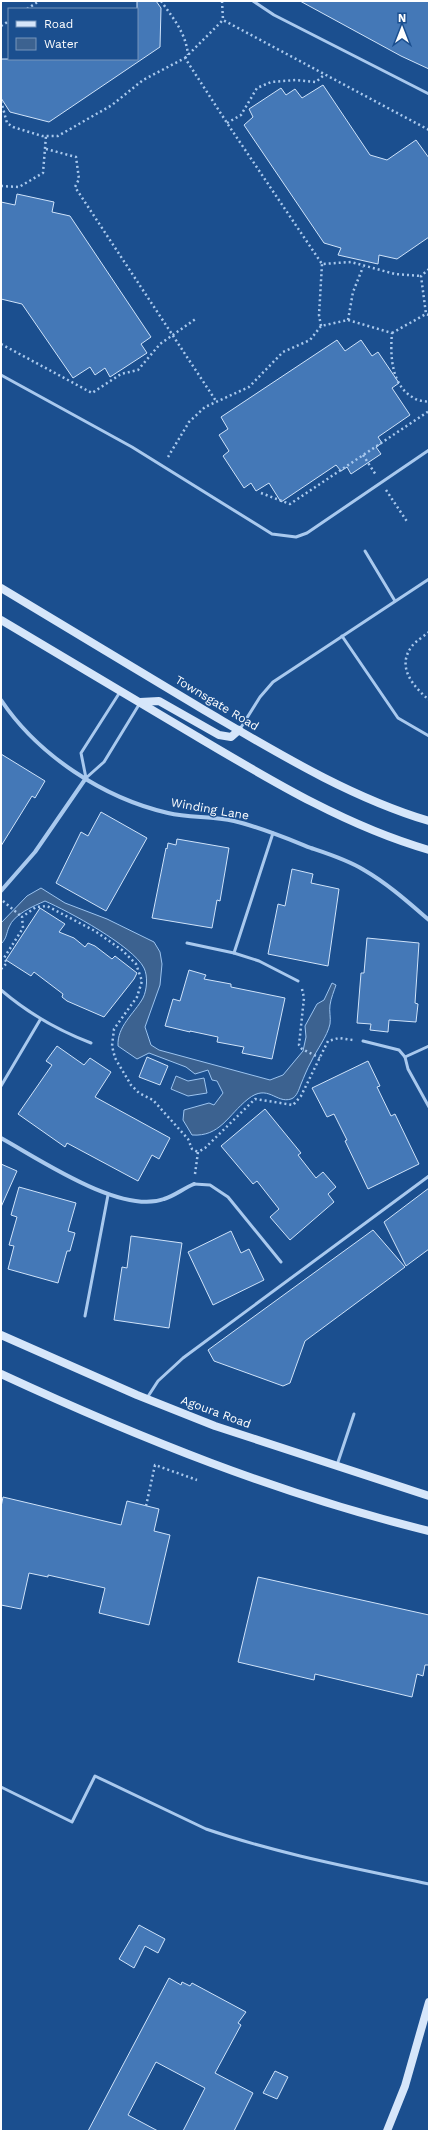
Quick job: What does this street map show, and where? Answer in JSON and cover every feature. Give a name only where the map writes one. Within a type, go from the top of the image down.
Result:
[{"type":"street","name":"Townsgate Road","points":[[1,588],[239,730],[329,781],[359,795],[429,821]]},
{"type":"street","points":[[1,620],[267,778],[318,805],[370,829],[429,850]]},
{"type":"street","name":"Winding Lane","points":[[1,700],[30,735],[59,761],[119,796],[168,813],[233,821],[273,833],[363,869],[393,890],[429,920]]},
{"type":"street","points":[[140,702],[159,701],[219,734],[232,737],[239,730]]},
{"type":"street","points":[[1,891],[35,852],[86,778]]},
{"type":"street","points":[[1,1138],[90,1187],[108,1194],[132,1200],[148,1202],[164,1199],[194,1184]]},
{"type":"street","name":"Agoura Road","points":[[1,1335],[146,1399],[215,1426],[336,1467],[429,1496]]},
{"type":"street","points":[[1,1374],[104,1420],[214,1464],[350,1510],[429,1531]]},
{"type":"street","points":[[387,2131],[405,2086],[421,2035],[429,2002]]},
{"type":"lane","points":[[253,1],[274,15],[429,94]]},
{"type":"lane","points":[[1,376],[132,447],[272,534],[296,537],[307,533],[429,450]]},
{"type":"lane","points":[[364,551],[395,601]]},
{"type":"lane","points":[[239,730],[260,697],[273,682],[429,579]]},
{"type":"lane","points":[[342,636],[398,718],[429,736]]},
{"type":"lane","points":[[86,778],[81,753],[121,691]]},
{"type":"lane","points":[[86,778],[104,762],[140,702]]},
{"type":"lane","points":[[234,953],[273,833]]},
{"type":"lane","points":[[187,944],[234,953],[259,961],[298,981]]},
{"type":"lane","points":[[1,990],[22,1008],[40,1020],[68,1034],[91,1043]]},
{"type":"lane","points":[[1,1086],[40,1020]]},
{"type":"lane","points":[[363,1041],[398,1050],[405,1057],[408,1069],[429,1107]]},
{"type":"lane","points":[[405,1057],[429,1046]]},
{"type":"lane","points":[[146,1399],[158,1381],[183,1358],[429,1176]]},
{"type":"lane","points":[[194,1184],[210,1185],[228,1197],[282,1262]]},
{"type":"lane","points":[[85,1316],[108,1194]]},
{"type":"lane","points":[[336,1467],[354,1414]]},
{"type":"lane","points":[[1,1787],[72,1822],[95,1776],[206,1829],[222,1835],[280,1851],[429,1884]]},
{"type":"path","points":[[28,8],[39,1]]},
{"type":"path","points":[[161,1],[181,30],[187,43],[188,56]]},
{"type":"path","points":[[1,101],[7,123],[13,127],[46,136],[58,136],[94,116],[144,80],[188,56],[223,20],[222,1]]},
{"type":"path","points":[[223,20],[429,130]]},
{"type":"path","points":[[185,58],[322,264],[319,315],[321,326]]},
{"type":"path","points":[[227,123],[241,115],[257,88],[271,82],[296,80],[316,82],[324,75]]},
{"type":"path","points":[[1,186],[19,186],[43,173],[46,136]]},
{"type":"path","points":[[46,149],[76,157],[79,179],[75,187],[216,400]]},
{"type":"path","points":[[322,264],[351,262],[395,274],[421,276],[429,269]]},
{"type":"path","points":[[348,320],[353,292],[363,266]]},
{"type":"path","points":[[162,466],[189,422],[205,407],[216,400],[249,387],[283,352],[310,340],[321,326],[348,320],[392,333],[427,314],[421,276]]},
{"type":"path","points":[[1,344],[92,393],[121,374],[138,370],[160,344],[197,318]]},
{"type":"path","points":[[392,333],[391,363],[402,386],[414,398],[429,402]]},
{"type":"path","points":[[261,493],[290,504],[429,411]]},
{"type":"path","points":[[429,632],[412,646],[405,660],[406,674],[417,690],[429,700]]},
{"type":"path","points":[[1,899],[22,917],[24,928],[4,958],[7,963],[1,969]]},
{"type":"path","points":[[22,917],[36,907],[47,906],[95,931],[122,950],[136,964],[142,981],[137,997],[114,1029],[112,1046],[115,1058],[131,1086],[139,1093],[153,1100],[188,1139],[192,1149],[198,1152]]},
{"type":"path","points":[[298,981],[304,998],[299,1037],[300,1045],[302,1049],[320,1058]]},
{"type":"path","points":[[198,1152],[205,1148],[255,1099],[293,1105],[301,1096],[328,1041],[339,1038],[363,1041]]},
{"type":"path","points":[[194,1184],[198,1152]]},
{"type":"path","points":[[146,1506],[155,1465],[197,1480]]},
{"type":"water","points":[[41,888],[65,903],[107,919],[154,942],[160,952],[162,964],[160,985],[145,1027],[151,1045],[159,1050],[270,1080],[283,1075],[303,1051],[306,1037],[305,1026],[317,1004],[324,1000],[332,983],[336,985],[330,1005],[329,1029],[308,1067],[295,1097],[286,1100],[266,1093],[255,1095],[241,1105],[217,1129],[202,1135],[192,1135],[183,1120],[184,1110],[209,1103],[214,1105],[223,1093],[217,1081],[212,1080],[208,1070],[195,1074],[186,1067],[149,1053],[137,1059],[118,1046],[120,1032],[143,998],[145,991],[145,971],[138,959],[99,930],[45,901],[35,905],[15,918],[1,944],[1,923],[27,896]]},
{"type":"water","points":[[176,1076],[188,1081],[204,1078],[207,1093],[188,1096],[171,1089]]},
{"type":"building","points":[[137,1],[156,1],[161,8],[160,47],[49,122],[10,112],[1,98],[1,59],[138,60]]},
{"type":"building","points":[[300,1],[429,1],[429,69],[401,56]]},
{"type":"building","points":[[323,85],[370,155],[387,160],[416,140],[429,158],[429,237],[397,259],[379,255],[378,264],[338,255],[341,248],[324,243],[244,125],[253,117],[249,109],[281,88],[286,95],[295,89],[302,98]]},
{"type":"building","points":[[17,194],[54,202],[52,212],[70,216],[151,337],[141,344],[147,353],[110,377],[105,368],[95,375],[90,367],[73,378],[22,304],[1,299],[1,202],[15,205]]},
{"type":"building","points":[[337,340],[345,351],[361,340],[372,356],[378,352],[399,383],[392,388],[410,415],[378,437],[382,443],[376,447],[381,454],[351,474],[347,467],[341,471],[336,465],[281,502],[269,483],[256,491],[251,483],[244,488],[223,456],[229,451],[219,435],[228,429],[221,417]]},
{"type":"building","points":[[1,754],[45,781],[35,798],[32,796],[1,846]]},
{"type":"building","points":[[101,812],[147,838],[106,911],[56,883],[81,832],[88,836]]},
{"type":"building","points":[[177,839],[229,848],[220,901],[217,900],[212,928],[152,918],[166,848],[167,849],[168,843],[176,845]]},
{"type":"building","points":[[292,869],[313,874],[311,883],[339,889],[328,966],[268,954],[278,904],[285,906]]},
{"type":"building","points":[[40,908],[65,924],[59,932],[74,938],[85,947],[88,943],[95,946],[112,959],[115,956],[137,973],[134,979],[104,1017],[67,1001],[62,997],[63,994],[34,972],[31,976],[6,960]]},
{"type":"building","points":[[367,938],[419,943],[415,1003],[418,1004],[416,1022],[389,1020],[388,1032],[370,1030],[371,1024],[357,1023],[361,973],[364,973]]},
{"type":"building","points":[[189,970],[206,975],[204,979],[231,984],[231,987],[285,998],[272,1059],[242,1053],[244,1047],[217,1042],[218,1037],[165,1026],[173,999],[180,1001]]},
{"type":"building","points":[[57,1046],[84,1065],[90,1058],[111,1072],[95,1097],[170,1138],[159,1159],[152,1155],[138,1181],[67,1143],[65,1147],[18,1114],[52,1065],[46,1061]]},
{"type":"building","points":[[147,1057],[168,1066],[160,1085],[139,1077]]},
{"type":"building","points":[[368,1061],[380,1086],[377,1087],[391,1116],[395,1114],[419,1164],[368,1189],[334,1114],[327,1117],[312,1088]]},
{"type":"building","points":[[265,1109],[301,1153],[298,1155],[316,1178],[323,1172],[336,1187],[328,1194],[334,1202],[290,1240],[270,1217],[279,1209],[257,1181],[253,1184],[221,1146]]},
{"type":"building","points":[[1,1164],[17,1171],[1,1207]]},
{"type":"building","points":[[19,1187],[76,1203],[68,1231],[75,1233],[70,1251],[67,1251],[58,1283],[8,1269],[14,1246],[9,1245],[17,1217],[11,1215]]},
{"type":"building","points":[[429,1188],[429,1249],[406,1266],[384,1222]]},
{"type":"building","points":[[373,1230],[405,1267],[305,1341],[290,1383],[283,1386],[214,1361],[208,1350]]},
{"type":"building","points":[[231,1231],[241,1253],[249,1249],[264,1280],[213,1305],[188,1252]]},
{"type":"building","points":[[131,1236],[182,1243],[169,1328],[114,1320],[122,1267],[127,1268]]},
{"type":"building","points":[[3,1497],[121,1525],[127,1501],[159,1509],[154,1531],[170,1535],[149,1625],[99,1613],[105,1588],[48,1575],[48,1577],[29,1573],[21,1609],[1,1605],[1,1507]]},
{"type":"building","points":[[258,1577],[429,1615],[429,1665],[425,1665],[423,1676],[417,1674],[412,1697],[315,1674],[314,1680],[238,1662]]},
{"type":"building","points":[[139,1925],[165,1939],[158,1953],[145,1946],[134,1968],[119,1959]]},
{"type":"building","points":[[169,1978],[181,1985],[182,1982],[190,1986],[192,1983],[246,2012],[238,2023],[241,2025],[215,2073],[253,2093],[234,2131],[183,2131],[205,2088],[156,2062],[128,2115],[158,2131],[88,2131]]},
{"type":"building","points":[[275,2071],[288,2077],[277,2099],[263,2093]]}]
